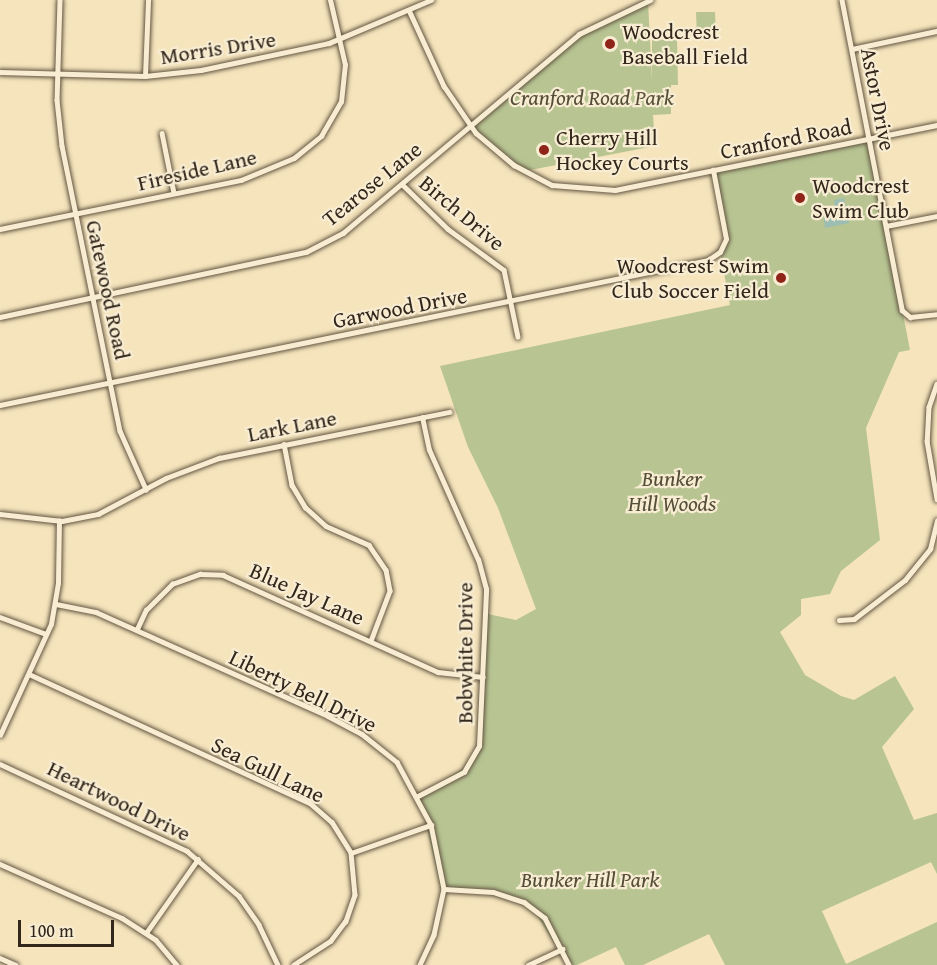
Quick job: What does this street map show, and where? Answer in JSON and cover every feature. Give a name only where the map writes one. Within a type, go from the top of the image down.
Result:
[{"type":"street","name":"Gatewood Road","points":[[60,0],[58,123],[120,432],[146,489]]},
{"type":"street","points":[[145,76],[148,0]]},
{"type":"street","name":"Fireside Lane","points":[[0,229],[265,173],[294,159],[321,136],[340,102],[345,65],[330,0]]},
{"type":"street","name":"Morris Drive","points":[[0,72],[145,76],[201,70],[340,38],[432,0]]},
{"type":"street","name":"Tearose Lane","points":[[0,317],[306,252],[343,233],[579,34],[650,0]]},
{"type":"street","name":"Astor Drive","points":[[842,0],[902,310],[910,317],[937,314]]},
{"type":"street","name":"Cranford Road","points":[[409,10],[444,86],[470,124],[507,159],[552,185],[615,190],[937,124]]},
{"type":"street","points":[[852,49],[937,31]]},
{"type":"street","points":[[162,133],[174,193]]},
{"type":"street","name":"Garwood Drive","points":[[0,405],[511,303],[716,256],[726,237],[713,170]]},
{"type":"street","name":"Birch Drive","points":[[402,184],[448,229],[496,261],[504,270],[518,337]]},
{"type":"street","points":[[886,226],[937,216]]},
{"type":"street","points":[[937,384],[929,407],[927,441],[937,499]]},
{"type":"street","name":"Lark Lane","points":[[146,489],[191,467],[284,444],[449,412]]},
{"type":"street","name":"Bobwhite Drive","points":[[418,796],[464,772],[472,763],[481,735],[486,589],[478,560],[429,450],[422,418]]},
{"type":"street","points":[[284,444],[292,485],[305,507],[326,526],[369,545],[386,570],[390,591],[371,642]]},
{"type":"street","points":[[0,514],[59,521],[99,514],[146,489]]},
{"type":"street","points":[[0,735],[29,674],[56,604],[59,521]]},
{"type":"street","points":[[839,620],[854,619],[905,580],[930,549],[937,521]]},
{"type":"street","name":"Blue Jay Lane","points":[[137,629],[146,610],[172,584],[188,576],[210,573],[267,593],[438,672],[483,677]]},
{"type":"street","name":"Liberty Bell Drive","points":[[56,604],[96,612],[137,629],[363,734],[396,762],[418,796],[431,825],[444,889],[434,935],[420,965]]},
{"type":"street","points":[[0,617],[46,634]]},
{"type":"street","name":"Sea Gull Lane","points":[[29,674],[310,803],[332,822],[351,853],[356,884],[346,921],[331,941],[294,965]]},
{"type":"street","name":"Heartwood Drive","points":[[0,764],[132,822],[198,859],[238,896],[259,925],[279,965]]},
{"type":"street","points":[[351,853],[431,825]]},
{"type":"street","points":[[146,933],[198,859]]},
{"type":"street","points":[[0,864],[122,918],[146,933],[177,965]]},
{"type":"street","points":[[444,889],[493,892],[524,902],[545,918],[569,965]]},
{"type":"street","points":[[528,965],[562,949]]},
{"type":"street","points":[[0,958],[16,965]]},
{"type":"green space","name":"Cranford Road Park","points":[[648,1],[652,80],[652,40],[677,39],[678,85],[671,85],[671,114],[653,115],[655,146],[525,171],[470,124],[579,34]]},
{"type":"green space","points":[[696,12],[715,12],[716,36],[697,36]]},
{"type":"green space","points":[[869,139],[910,350],[899,352],[866,428],[880,540],[841,571],[830,594],[801,599],[801,615],[780,632],[805,675],[841,696],[854,700],[895,676],[914,709],[882,747],[914,820],[937,813],[937,874],[931,862],[822,911],[846,964],[937,922],[937,965],[725,965],[709,934],[643,965],[625,965],[616,947],[577,965],[568,965],[532,908],[473,889],[442,893],[419,795],[462,769],[479,746],[483,613],[516,620],[536,609],[498,508],[468,447],[440,366],[730,305],[720,252],[726,239],[713,170]]},
{"type":"water","points":[[844,198],[849,223],[825,228],[823,213],[836,212],[834,200]]},
{"type":"place","name":"Woodcrest Baseball Field","points":[[610,44]]},
{"type":"place","name":"Cherry Hill Hockey Courts","points":[[544,150]]},
{"type":"place","name":"Woodcrest Swim Club","points":[[800,198]]},
{"type":"place","name":"Woodcrest Swim Club Soccer Field","points":[[781,278]]},
{"type":"park label","name":"Bunker Hill Woods","points":[[672,490]]},
{"type":"park label","name":"Bunker Hill Park","points":[[590,880]]}]
